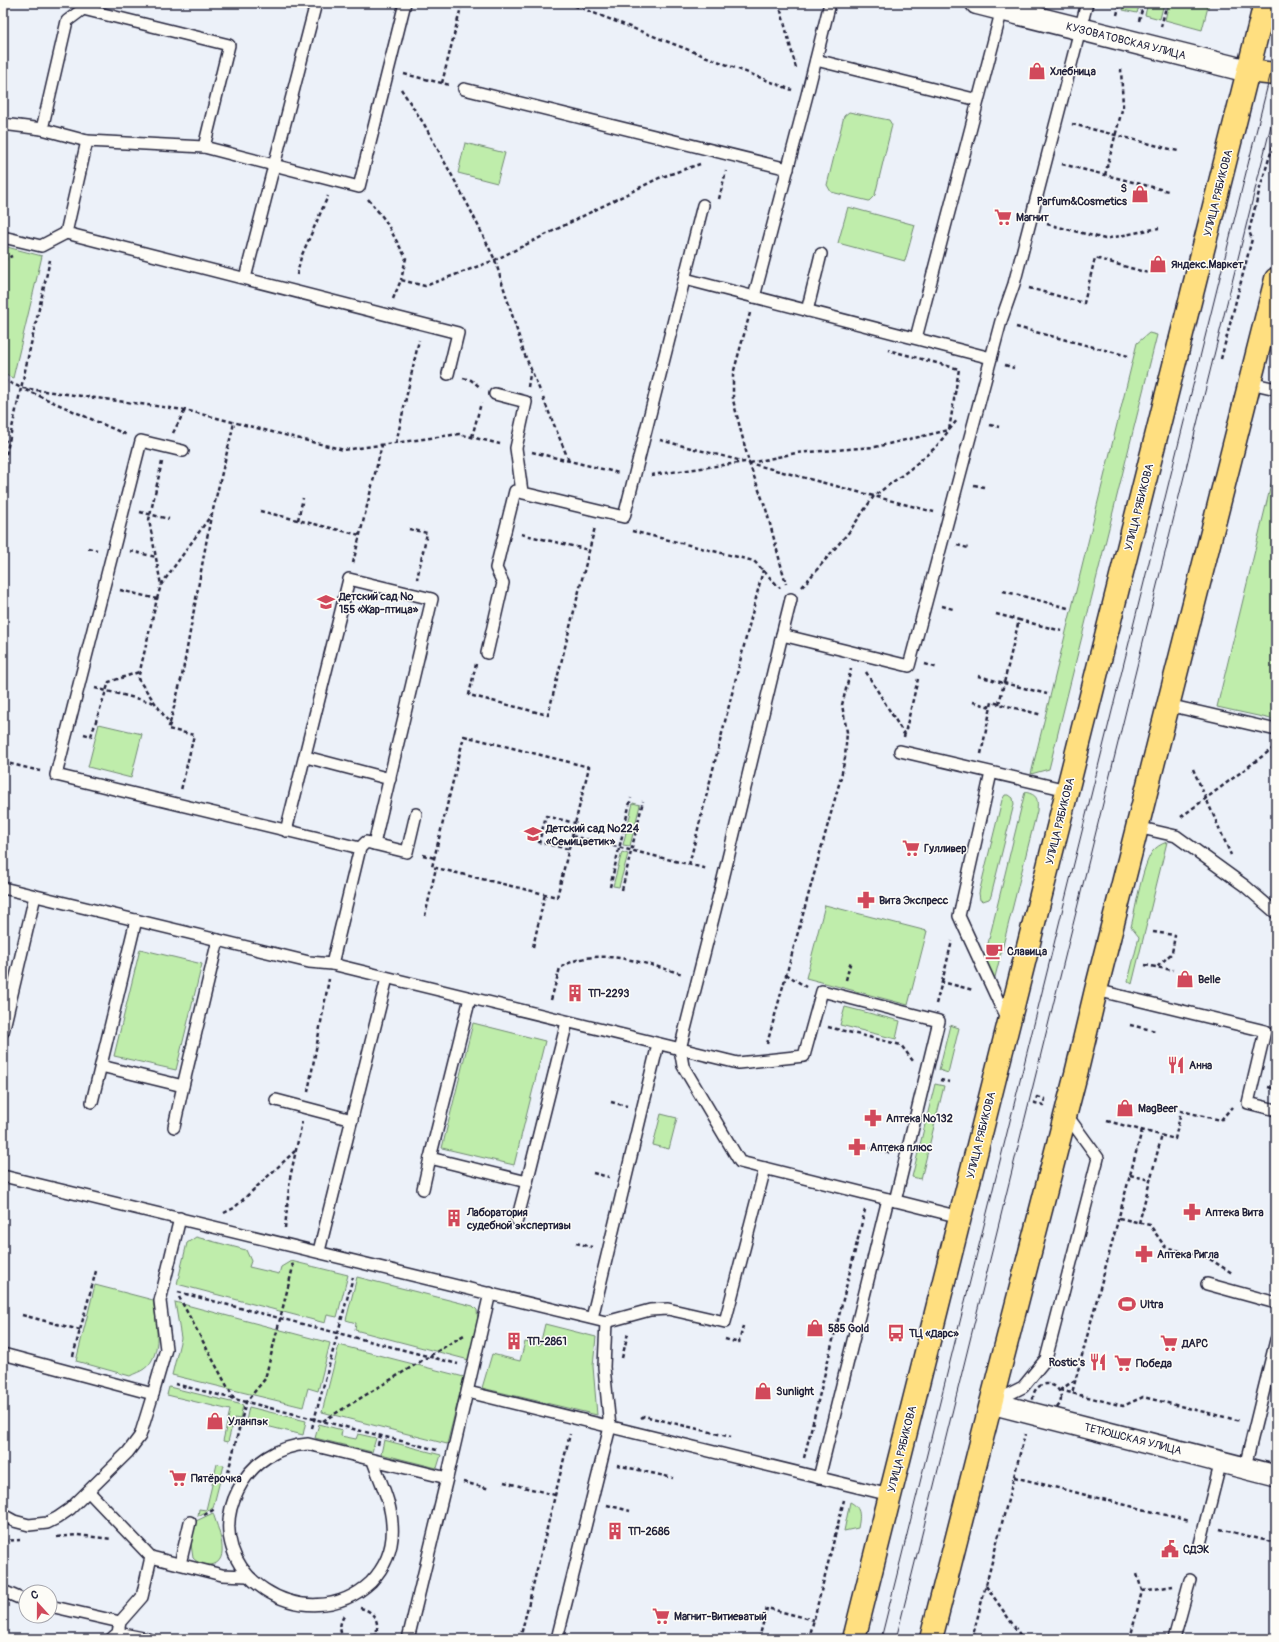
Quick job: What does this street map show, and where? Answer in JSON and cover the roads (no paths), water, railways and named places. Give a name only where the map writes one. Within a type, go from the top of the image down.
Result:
[{"type":"main road","name":"УЛИЦА РЯБИКОВА","points":[[854,1639],[1265,3]]},
{"type":"main road","name":"КУЗОВАТОВСКАЯ УЛИЦА","points":[[1248,71],[1276,74]]},
{"type":"main road","points":[[931,1639],[990,1403],[1066,1114],[1276,279]]},
{"type":"street","name":"КУЗОВАТОВСКАЯ УЛИЦА","points":[[977,3],[1248,71]]},
{"type":"street","name":"ТЕТЮШСКАЯ УЛИЦА","points":[[990,1403],[1034,1410],[1276,1476]]},
{"type":"lane","points":[[245,278],[316,3]]},
{"type":"lane","points":[[3,124],[42,129],[87,141],[204,147],[358,187],[404,3]]},
{"type":"lane","points":[[754,298],[788,169],[805,94],[816,60],[830,3]]},
{"type":"lane","points":[[782,635],[909,666],[1001,321],[1014,284],[1087,3]]},
{"type":"lane","points":[[42,129],[67,21],[83,9],[229,45],[204,147]]},
{"type":"lane","points":[[916,338],[1002,9]]},
{"type":"lane","points":[[816,60],[978,100]]},
{"type":"lane","points":[[464,89],[788,169]]},
{"type":"lane","points":[[66,233],[87,141]]},
{"type":"lane","points":[[486,653],[503,583],[496,568],[515,491],[624,517],[685,279],[702,206]]},
{"type":"lane","points":[[3,237],[41,246],[66,233],[458,333],[448,374]]},
{"type":"lane","points":[[807,311],[821,254]]},
{"type":"lane","points":[[685,279],[991,358]]},
{"type":"lane","points":[[1250,383],[1276,390]]},
{"type":"lane","points":[[494,394],[526,402],[516,448],[522,492]]},
{"type":"lane","points":[[183,451],[140,441],[56,775],[360,848]]},
{"type":"lane","points":[[286,831],[306,757],[349,579],[432,599],[374,844]]},
{"type":"lane","points":[[791,599],[680,1049],[683,1066],[740,1162],[960,1217]]},
{"type":"lane","points":[[1168,704],[1276,730]]},
{"type":"lane","points":[[900,751],[1067,790]]},
{"type":"lane","points":[[306,757],[390,779]]},
{"type":"lane","points":[[990,773],[959,916],[1009,1023]]},
{"type":"lane","points":[[332,964],[360,848],[366,842],[407,852],[416,814]]},
{"type":"lane","points":[[1137,827],[1176,836],[1245,886],[1276,913]]},
{"type":"lane","points":[[3,888],[309,962],[332,964],[738,1063],[804,1056],[822,991],[939,1021],[906,1157],[892,1200],[819,1478]]},
{"type":"lane","points":[[3,1032],[35,896]]},
{"type":"lane","points":[[92,1102],[136,920]]},
{"type":"lane","points":[[174,1127],[218,940]]},
{"type":"lane","points":[[319,1251],[387,978]]},
{"type":"lane","points":[[1096,990],[1265,1031],[1248,1103],[1276,1110]]},
{"type":"lane","points":[[423,1189],[470,998]]},
{"type":"lane","points":[[517,1220],[567,1022]]},
{"type":"lane","points":[[592,1318],[658,1044]]},
{"type":"lane","points":[[101,1066],[183,1086]]},
{"type":"lane","points":[[276,1100],[352,1120]]},
{"type":"lane","points":[[990,1403],[1023,1387],[1046,1359],[1098,1158],[1066,1114]]},
{"type":"lane","points":[[430,1158],[527,1182]]},
{"type":"lane","points":[[3,1176],[319,1251],[606,1322],[650,1310],[668,1308],[725,1322],[765,1168]]},
{"type":"lane","points":[[3,1515],[14,1521],[29,1525],[47,1523],[57,1518],[70,1509],[89,1492],[128,1452],[140,1436],[166,1349],[160,1301],[180,1218]]},
{"type":"lane","points":[[1208,1284],[1276,1304]]},
{"type":"lane","points":[[408,1639],[468,1392],[490,1293]]},
{"type":"lane","points":[[557,1639],[610,1427],[604,1367],[606,1322]]},
{"type":"lane","points":[[1245,1467],[1254,1424],[1276,1340]]},
{"type":"lane","points":[[3,1354],[153,1394]]},
{"type":"lane","points":[[468,1392],[890,1495]]},
{"type":"lane","points":[[373,1460],[390,1509],[392,1525],[392,1540],[389,1553],[384,1566],[376,1577],[367,1586],[344,1601],[318,1608],[291,1605],[267,1594],[256,1586],[247,1576],[237,1559],[231,1539],[231,1510],[243,1480],[253,1468],[266,1458],[285,1448],[295,1445],[308,1444],[447,1478]]},
{"type":"lane","points":[[1200,1544],[1221,1461]]},
{"type":"lane","points":[[89,1492],[151,1557],[222,1575],[247,1576]]},
{"type":"lane","points":[[180,1564],[190,1522]]},
{"type":"lane","points":[[116,1631],[142,1597],[151,1557]]},
{"type":"lane","points":[[1174,1639],[1189,1581]]},
{"type":"lane","points":[[3,1591],[18,1598]]},
{"type":"lane","points":[[58,1609],[116,1631],[148,1639]]},
{"type":"tram line","points":[[881,1639],[1276,52]]},
{"type":"tram line","points":[[896,1639],[1276,105]]},
{"type":"place","name":"Хлебница","points":[[1037,71]]},
{"type":"place","name":"S Parfum&Cosmetics","points":[[1140,194]]},
{"type":"place","name":"Магнит","points":[[1003,217]]},
{"type":"place","name":"Яндекс.Маркет","points":[[1158,264]]},
{"type":"place","name":"Детский сад № 155 «Жар-птица»","points":[[326,602]]},
{"type":"place","name":"Детский сад №224 «Семицветик»","points":[[533,834]]},
{"type":"place","name":"Гулливер","points":[[911,848]]},
{"type":"place","name":"Вита Экспресс","points":[[866,900]]},
{"type":"place","name":"Славица","points":[[994,951]]},
{"type":"place","name":"Belle","points":[[1185,979]]},
{"type":"place","name":"ТП-2293","points":[[575,993]]},
{"type":"place","name":"Анна","points":[[1176,1065]]},
{"type":"place","name":"MagBeer","points":[[1125,1108]]},
{"type":"place","name":"Аптека №132","points":[[873,1118]]},
{"type":"place","name":"Аптека плюс","points":[[857,1147]]},
{"type":"place","name":"Аптека Вита","points":[[1192,1212]]},
{"type":"place","name":"Лаборатория судебной экспертизы","points":[[454,1218]]},
{"type":"place","name":"Аптека Ригла","points":[[1144,1254]]},
{"type":"place","name":"Ultra","points":[[1127,1304]]},
{"type":"place","name":"585 Gold","points":[[815,1328]]},
{"type":"place","name":"ТЦ «Дарс»","points":[[896,1333]]},
{"type":"place","name":"ТП-2861","points":[[514,1341]]},
{"type":"place","name":"ДАРС","points":[[1169,1343]]},
{"type":"place","name":"Rostic's","points":[[1098,1362]]},
{"type":"place","name":"Победа","points":[[1123,1363]]},
{"type":"place","name":"Sunlight","points":[[763,1391]]},
{"type":"place","name":"Уланпэк","points":[[215,1421]]},
{"type":"place","name":"Пятёрочка","points":[[178,1478]]},
{"type":"place","name":"ТП-2686","points":[[615,1531]]},
{"type":"place","name":"СДЭК","points":[[1170,1549]]},
{"type":"place","name":"Магнит-Витиеватый","points":[[661,1616]]}]
